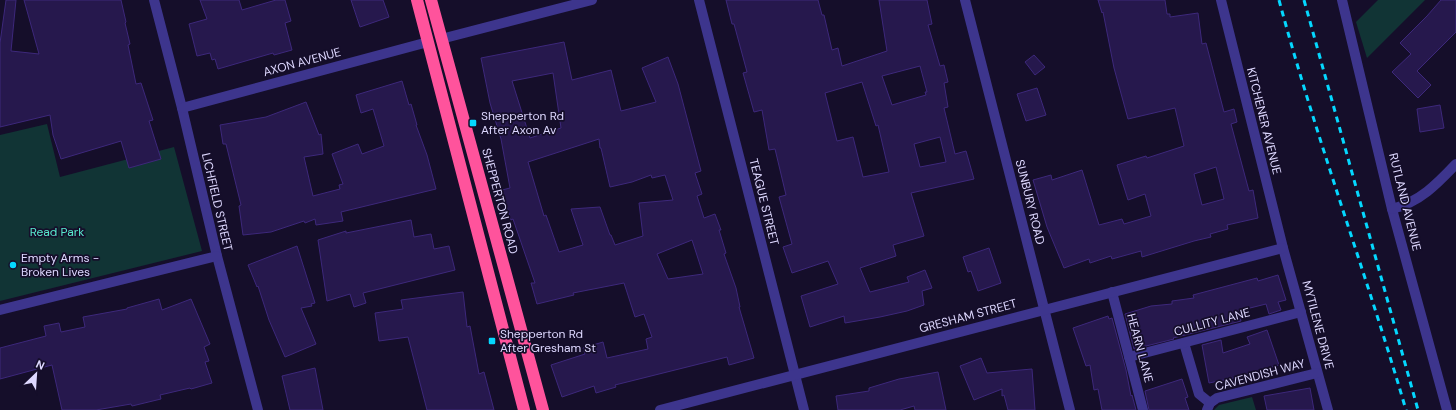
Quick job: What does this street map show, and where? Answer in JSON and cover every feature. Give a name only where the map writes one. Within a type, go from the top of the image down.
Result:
[{"type":"highway","points":[[417,0],[524,410]]},
{"type":"highway","name":"SHEPPERTON ROAD","points":[[431,0],[543,410]]},
{"type":"street","name":"LICHFIELD STREET","points":[[154,0],[182,108],[217,256],[258,410]]},
{"type":"street","points":[[441,39],[592,0]]},
{"type":"street","name":"TEAGUE STREET","points":[[699,0],[804,410]]},
{"type":"street","name":"SUNBURY ROAD","points":[[965,0],[1070,410]]},
{"type":"street","name":"KITCHENER AVENUE","points":[[1221,0],[1283,248]]},
{"type":"street","name":"RUTLAND AVENUE","points":[[1342,0],[1392,208],[1448,410]]},
{"type":"street","name":"AXON AVENUE","points":[[182,108],[428,42]]},
{"type":"street","points":[[1392,208],[1414,201],[1428,192],[1456,164]]},
{"type":"street","name":"GRESHAM STREET","points":[[660,410],[1283,248]]},
{"type":"street","name":"MYTILENE DRIVE","points":[[1283,248],[1328,410]]},
{"type":"street","points":[[0,310],[217,256]]},
{"type":"street","name":"HEARN LANE","points":[[1112,292],[1143,410]]},
{"type":"street","name":"CULLITY LANE","points":[[1129,358],[1301,312]]},
{"type":"street","points":[[1184,343],[1199,394],[1208,407]]},
{"type":"street","name":"CAVENDISH WAY","points":[[1208,407],[1217,398],[1318,373]]},
{"type":"green space","points":[[1378,0],[1425,0],[1367,58],[1356,22]]},
{"type":"green space","name":"Read Park","points":[[47,124],[60,177],[174,147],[202,251],[0,301],[0,135]]},
{"type":"green space","points":[[1252,397],[1256,410],[1214,410],[1219,405]]},
{"type":"building","points":[[6,0],[16,0],[11,51],[39,54],[24,0],[121,0],[136,84],[141,83],[153,120],[149,121],[161,159],[129,168],[121,141],[61,159],[53,135],[50,115],[0,127],[0,43]]},
{"type":"building","points":[[200,0],[239,0],[242,10],[276,0],[285,0],[291,21],[285,23],[292,50],[274,55],[273,53],[218,69],[215,59],[212,60],[210,53],[197,56],[189,24],[207,19]]},
{"type":"building","points":[[351,0],[383,0],[389,17],[360,27]]},
{"type":"building","points":[[726,0],[818,0],[822,15],[824,15],[832,50],[838,48],[842,66],[887,51],[879,0],[927,0],[932,24],[928,25],[940,66],[944,65],[948,82],[944,83],[948,107],[944,108],[955,154],[966,151],[974,179],[911,193],[924,236],[893,245],[896,256],[860,268],[870,292],[909,282],[907,277],[925,270],[932,288],[922,291],[924,305],[907,311],[845,323],[844,316],[810,327],[801,296],[838,284],[828,261],[792,273],[783,247],[792,244],[779,197],[786,195],[775,149],[769,150],[762,110],[754,112],[743,73],[747,72],[734,24],[732,24]],"holes":[[[920,66],[927,92],[925,92],[926,95],[892,105],[882,76]],[[862,82],[876,126],[878,125],[889,172],[863,177],[853,137],[837,141],[825,93]],[[940,137],[946,162],[920,167],[914,144]]]},
{"type":"building","points":[[1098,0],[1165,0],[1167,14],[1170,14],[1170,17],[1198,13],[1202,44],[1206,43],[1224,112],[1234,109],[1237,122],[1231,124],[1249,191],[1253,190],[1258,218],[1227,225],[1228,229],[1210,234],[1211,237],[1142,257],[1141,251],[1112,259],[1111,256],[1090,263],[1089,259],[1064,268],[1047,227],[1033,180],[1051,175],[1052,180],[1082,170],[1099,225],[1122,219],[1124,224],[1151,216],[1145,194],[1128,200],[1117,165],[1146,156],[1147,158],[1184,146],[1175,108],[1128,119],[1114,68],[1103,12],[1102,13]],"holes":[[[1216,167],[1224,199],[1202,205],[1194,174]]]},
{"type":"building","points":[[1441,0],[1456,0],[1456,32],[1417,71],[1431,85],[1418,98],[1392,72],[1411,54],[1400,43]]},
{"type":"building","points":[[564,42],[572,80],[611,70],[621,111],[656,102],[642,68],[668,57],[678,84],[701,171],[695,173],[702,194],[697,196],[704,218],[715,214],[721,230],[719,230],[726,253],[724,254],[736,288],[739,307],[754,358],[729,365],[727,357],[615,385],[616,387],[596,393],[594,386],[562,397],[551,365],[585,354],[583,348],[603,342],[607,358],[648,349],[646,339],[652,337],[644,314],[635,317],[624,283],[573,293],[574,295],[537,304],[531,283],[535,283],[513,219],[511,220],[502,190],[510,188],[501,139],[490,103],[481,58]],"holes":[[[553,73],[561,128],[530,138],[512,81]],[[599,139],[610,187],[632,182],[651,175],[652,178],[665,175],[673,200],[639,203],[643,236],[615,245],[600,207],[571,209],[583,245],[559,252],[546,215],[544,216],[528,162]],[[692,240],[703,274],[668,279],[657,254]]]},
{"type":"building","points":[[1034,55],[1045,67],[1035,75],[1025,62]]},
{"type":"building","points":[[402,81],[409,105],[411,104],[436,189],[341,212],[343,221],[316,225],[315,219],[271,232],[243,235],[239,206],[241,205],[226,144],[223,144],[220,125],[266,117],[306,102],[319,135],[321,134],[323,154],[304,157],[313,196],[340,189],[339,185],[343,184],[332,154],[358,144],[362,154],[384,146],[373,109],[361,113],[356,95]]},
{"type":"building","points":[[1037,88],[1046,115],[1026,121],[1017,94]]},
{"type":"building","points":[[1440,105],[1444,128],[1420,132],[1417,109]]},
{"type":"building","points":[[411,220],[414,237],[431,234],[434,249],[449,246],[455,270],[363,293],[366,303],[354,307],[350,294],[327,301],[318,240],[346,231],[346,233]]},
{"type":"building","points":[[297,246],[315,303],[311,304],[312,306],[301,308],[316,344],[285,357],[269,320],[258,286],[257,287],[248,265]]},
{"type":"building","points":[[989,248],[1001,283],[978,291],[971,271],[968,272],[963,257]]},
{"type":"building","points":[[1278,275],[1286,300],[1278,302],[1281,310],[1269,314],[1266,304],[1238,311],[1241,321],[1134,349],[1125,314],[1151,306],[1172,304],[1172,301],[1194,298],[1193,295],[1257,278],[1258,281]]},
{"type":"building","points":[[463,292],[467,327],[470,326],[479,374],[484,372],[494,410],[427,410],[408,337],[379,341],[375,313],[403,309],[401,300]]},
{"type":"building","points":[[159,299],[162,310],[191,299],[210,344],[204,347],[209,361],[205,362],[212,383],[160,395],[161,399],[132,406],[131,404],[96,410],[62,410],[52,365],[0,379],[0,348],[46,336],[44,326],[59,323],[61,332],[85,327],[83,317],[127,309]]},
{"type":"building","points":[[1108,316],[1109,319],[1112,318],[1126,370],[1131,396],[1132,395],[1136,410],[1102,410],[1098,389],[1094,390],[1090,365],[1086,366],[1073,328]]},
{"type":"building","points":[[1267,330],[1279,365],[1234,378],[1209,383],[1202,345],[1221,340],[1223,353],[1250,344],[1247,337]]},
{"type":"building","points":[[981,358],[987,373],[1032,369],[1035,410],[1008,410],[1004,395],[1002,396],[1002,389],[974,400],[960,366]]},
{"type":"building","points":[[315,368],[323,410],[290,410],[282,376]]},
{"type":"building","points":[[938,372],[946,410],[915,410],[914,406],[900,410],[838,410],[836,396],[869,391],[869,388],[899,379]]},
{"type":"building","points":[[1182,379],[1188,397],[1185,398],[1189,410],[1149,410],[1145,391]]},
{"type":"building","points":[[1310,388],[1314,410],[1267,410],[1264,396]]},
{"type":"railway","points":[[1279,0],[1293,52],[1406,410]]},
{"type":"railway","points":[[1304,0],[1418,410]]},
{"type":"place","name":"Shepperton Rd After Axon Av","points":[[473,123]]},
{"type":"place","name":"Empty Arms - Broken Lives","points":[[13,265]]},
{"type":"place","name":"Shepperton Rd After Gresham St","points":[[492,341]]}]
